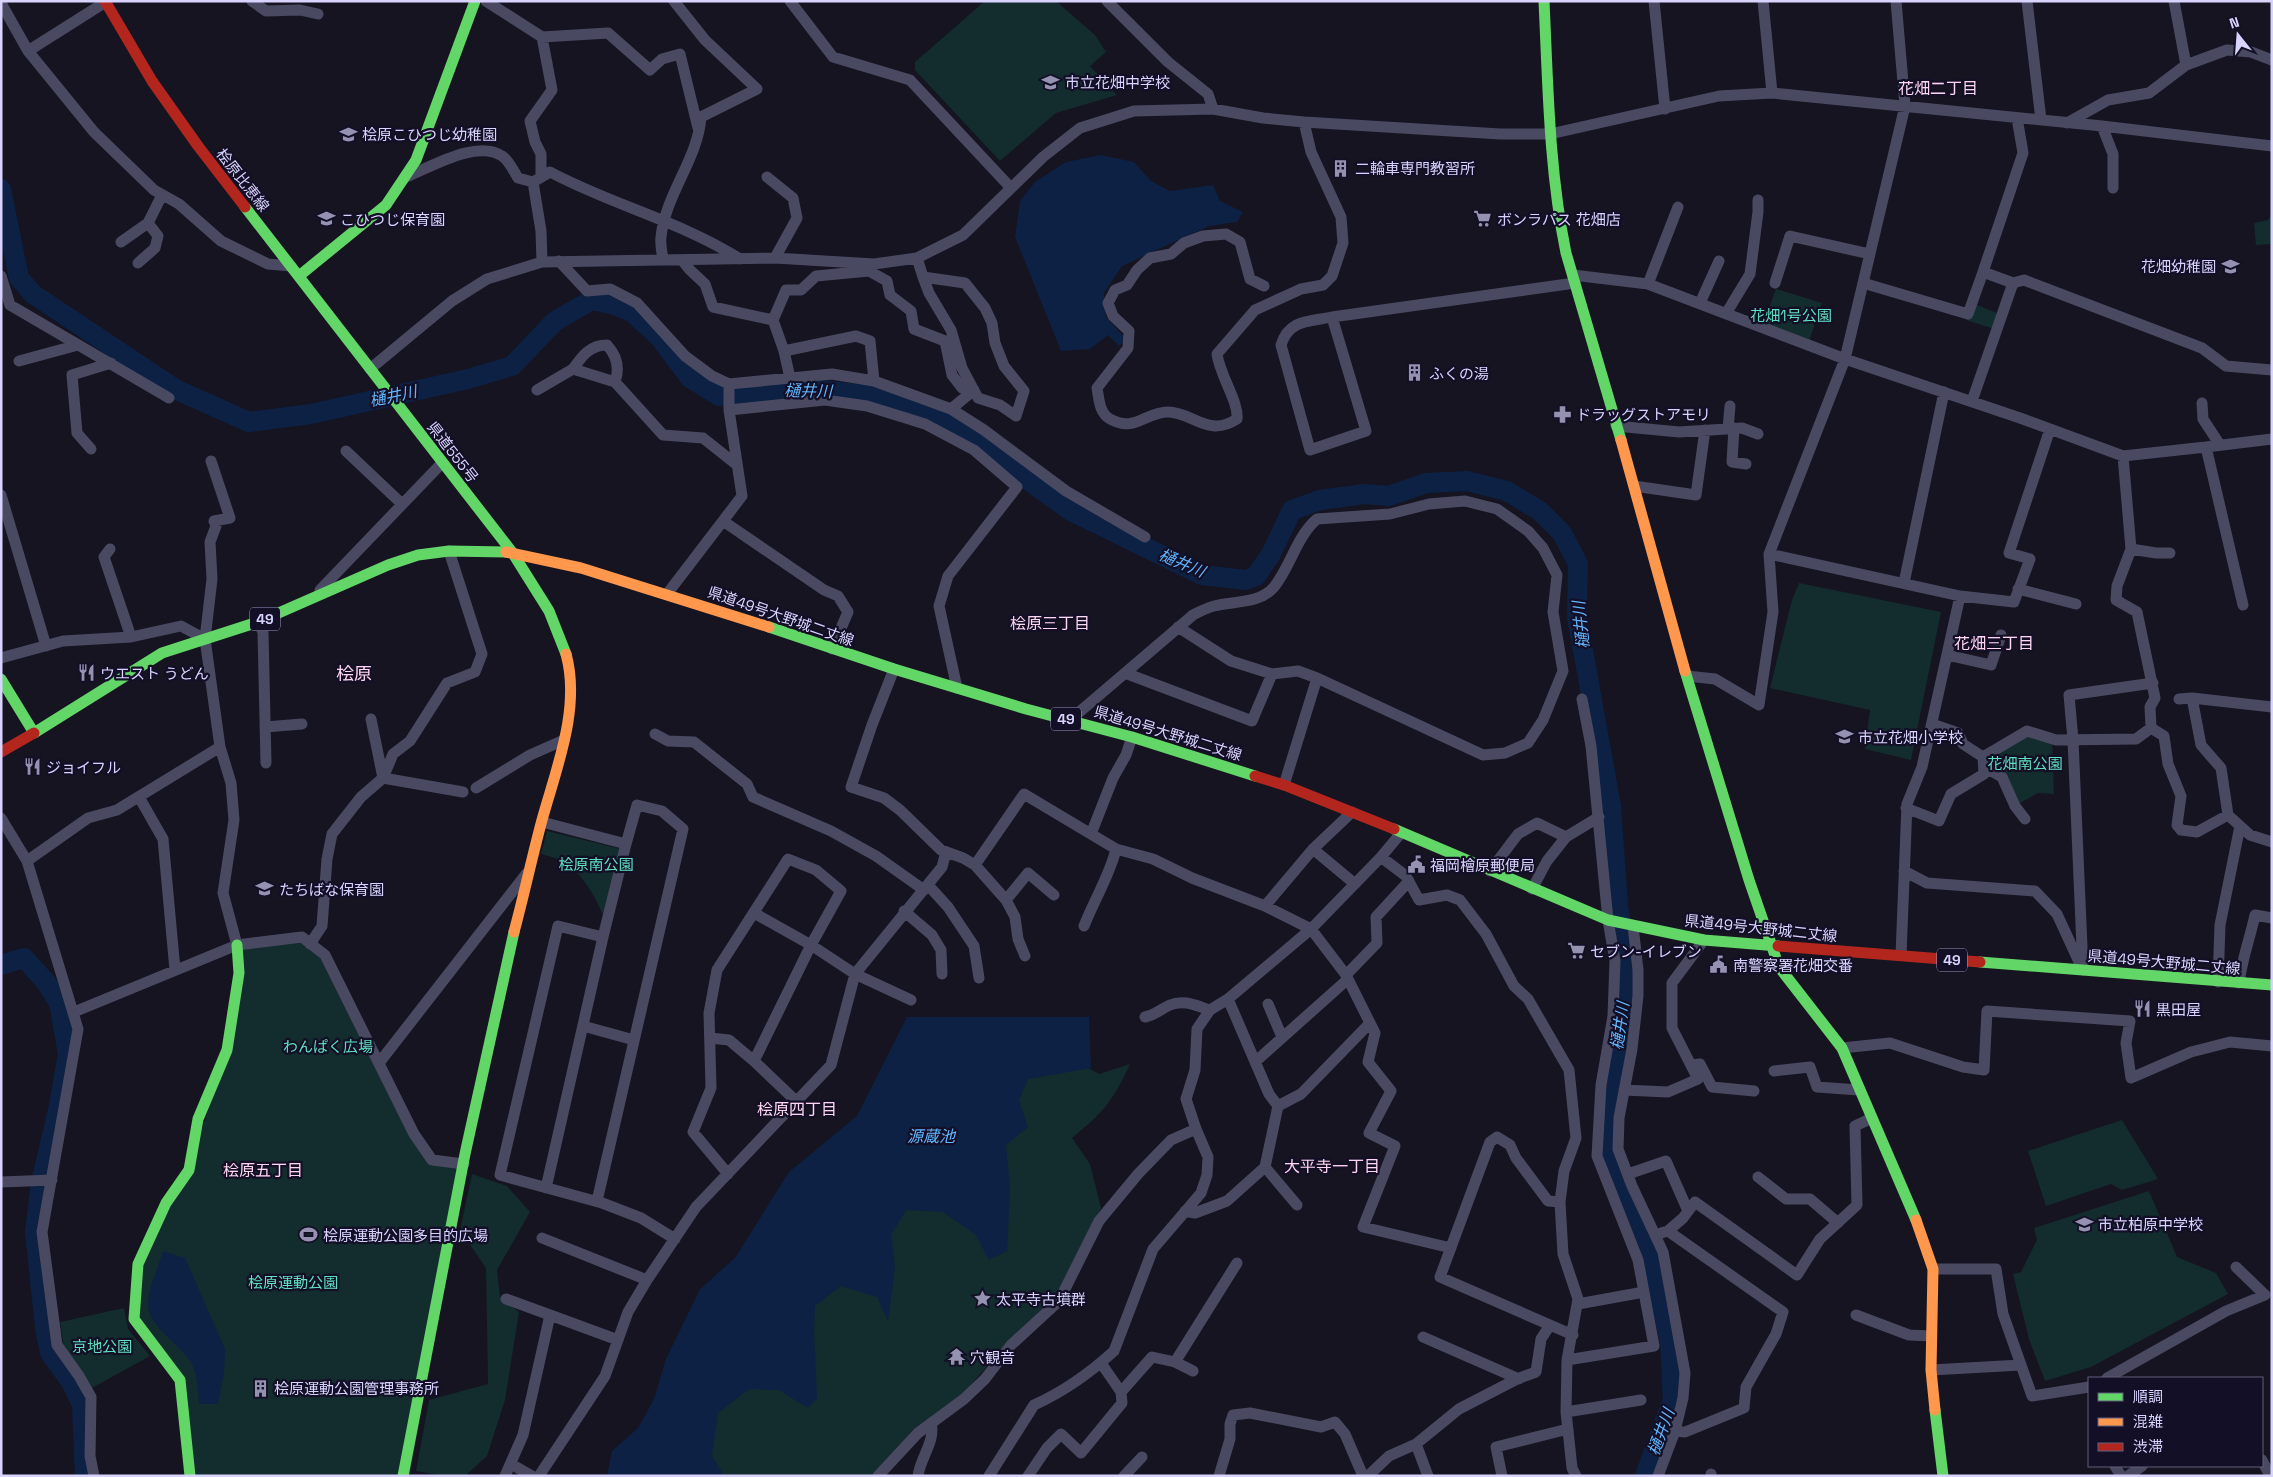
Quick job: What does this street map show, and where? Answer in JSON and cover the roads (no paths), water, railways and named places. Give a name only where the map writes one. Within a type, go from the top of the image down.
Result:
[{"type":"street","points":[[252,1],[266,11],[300,10],[318,14]]},
{"type":"street","points":[[298,276],[386,205],[406,177],[416,160],[475,1]]},
{"type":"street","points":[[486,1],[542,36],[608,33],[650,70],[662,59],[680,54],[700,135]]},
{"type":"street","points":[[662,260],[660,238],[665,219],[700,135],[701,117],[757,89],[705,40],[674,1]]},
{"type":"street","points":[[790,1],[833,57],[910,80],[1011,188]]},
{"type":"street","points":[[1107,1],[1168,62],[1208,94],[1213,109]]},
{"type":"street","points":[[1544,1],[1550,134],[1559,221],[1687,676],[1749,880],[1780,967],[1842,1048],[1915,1217],[1933,1269],[1934,1303],[1931,1336],[1931,1370],[1943,1476]]},
{"type":"street","points":[[1654,1],[1664,109]]},
{"type":"street","points":[[1763,1],[1772,93]]},
{"type":"street","points":[[1687,676],[1715,679],[1759,705],[1773,612],[1768,554],[1845,359],[1905,106],[1896,1]]},
{"type":"street","points":[[2027,1],[2041,120]]},
{"type":"street","points":[[2174,1],[2186,65]]},
{"type":"street","points":[[28,51],[106,2]]},
{"type":"street","name":"桧原比恵線","points":[[106,2],[135,53],[180,121],[370,369]]},
{"type":"street","points":[[1,3],[28,51],[94,132],[154,190],[179,204],[221,241],[268,264],[291,266]]},
{"type":"street","points":[[542,36],[552,90],[530,121],[535,142],[541,154],[537,179],[542,262]]},
{"type":"street","points":[[2067,123],[2108,100],[2149,93],[2186,65],[2227,50],[2251,52],[2272,60]]},
{"type":"street","points":[[370,369],[452,301],[487,278],[542,262],[775,258],[874,264],[917,258],[963,234],[1043,158],[1080,128],[1134,111],[1213,109],[1263,118],[1304,122],[1500,134],[1550,134],[1719,96],[1772,93],[2102,126],[2272,146]]},
{"type":"street","points":[[1863,282],[1968,314],[2023,153],[2017,118]]},
{"type":"street","points":[[1264,286],[1250,279],[1240,242],[1226,234],[1203,236],[1184,243],[1171,254],[1150,258],[1137,270],[1127,284],[1115,290],[1108,303],[1113,316],[1129,331],[1128,348],[1097,388],[1100,407],[1108,418],[1127,424],[1143,421],[1154,413],[1170,412],[1203,425],[1228,425],[1237,419],[1238,409],[1219,369],[1217,354],[1255,310],[1301,289],[1323,285],[1332,276],[1343,243],[1341,216],[1311,152],[1304,122]]},
{"type":"street","points":[[2102,126],[2113,154],[2113,188]]},
{"type":"street","points":[[406,177],[458,156],[482,149],[503,156],[518,178],[537,179],[550,172],[576,186],[665,219],[721,247],[740,259]]},
{"type":"street","points":[[767,177],[793,198],[797,218],[775,258]]},
{"type":"street","points":[[121,242],[148,223],[162,195]]},
{"type":"street","points":[[1727,312],[1750,274],[1758,200]]},
{"type":"street","points":[[1648,284],[1678,207]]},
{"type":"street","points":[[138,263],[155,248],[158,236],[148,223]]},
{"type":"street","points":[[1775,283],[1790,236],[1870,254]]},
{"type":"street","points":[[917,258],[923,277],[929,293],[951,330],[962,368],[978,398],[1000,405],[1016,416],[1024,391],[1004,366],[995,343],[992,322],[985,308],[965,283],[923,277]]},
{"type":"street","points":[[682,260],[704,284],[713,307],[773,320]]},
{"type":"street","points":[[1700,303],[1719,260]]},
{"type":"street","points":[[559,261],[587,291],[610,289],[637,303],[686,356],[728,387],[832,374],[874,381],[951,409],[984,430],[1066,491],[1145,537]]},
{"type":"street","points":[[790,378],[784,351],[773,320],[786,290],[801,290],[816,276],[869,271],[887,281],[890,295],[911,311],[914,329],[945,341],[952,375],[962,388]]},
{"type":"street","points":[[1983,272],[2013,282],[2024,280],[2202,348],[2226,366],[2272,370]]},
{"type":"street","points":[[1,276],[6,307],[111,363],[169,398]]},
{"type":"street","points":[[1332,317],[1366,431],[1310,450],[1281,345],[1288,329],[1295,325],[1332,317],[1574,279],[1648,284],[1727,312],[1845,359],[1972,401],[2123,456],[2272,439]]},
{"type":"street","points":[[1972,401],[2013,282]]},
{"type":"street","points":[[784,351],[856,336],[870,341],[874,381]]},
{"type":"street","points":[[19,361],[78,345]]},
{"type":"street","points":[[538,390],[572,369],[584,354],[598,345],[607,345],[616,355],[618,374],[615,382]]},
{"type":"street","points":[[91,449],[77,433],[72,375],[111,363]]},
{"type":"street","name":"県道555号","points":[[370,369],[512,552],[548,609],[564,641],[570,673],[570,698],[564,740],[529,870],[491,1032],[427,1340],[403,1476]]},
{"type":"street","points":[[572,369],[615,382],[662,435],[703,438],[737,465]]},
{"type":"street","points":[[667,594],[742,496],[729,407],[728,387]]},
{"type":"street","points":[[951,409],[974,390]]},
{"type":"street","points":[[1904,583],[1944,392]]},
{"type":"street","points":[[729,407],[825,400],[867,406],[925,424],[974,450],[1017,487],[948,576],[939,606],[957,688]]},
{"type":"street","points":[[2202,403],[2203,419],[2220,445]]},
{"type":"street","points":[[1730,406],[1732,462],[1746,464]]},
{"type":"street","points":[[1616,426],[1679,432],[1742,428],[1758,434]]},
{"type":"street","points":[[1768,554],[1960,596],[2014,602],[2030,558],[2009,553],[2050,429]]},
{"type":"street","points":[[1634,486],[1696,495],[1705,430]]},
{"type":"street","points":[[2206,447],[2242,605]]},
{"type":"street","points":[[346,451],[402,504]]},
{"type":"street","points":[[2123,456],[2131,549],[2117,586],[2116,600],[2137,612],[2155,698],[2150,707],[2151,728]]},
{"type":"street","points":[[190,1476],[180,1380],[134,1320],[138,1264],[166,1203],[189,1170],[198,1120],[227,1050],[239,972],[237,945],[224,893],[234,820],[231,782],[220,747],[206,639],[212,579],[210,542],[216,526],[214,520],[230,518],[211,462]]},
{"type":"street","points":[[314,597],[442,463]]},
{"type":"street","points":[[1,495],[46,646]]},
{"type":"street","points":[[1070,720],[1178,627],[1193,615],[1212,606],[1240,603],[1261,597],[1274,587],[1308,526],[1317,519],[1390,514],[1429,504],[1465,501],[1498,509],[1528,531],[1544,548],[1557,575],[1553,612],[1564,671],[1543,720],[1528,743],[1505,753],[1483,755],[1317,678],[1298,671],[1272,674],[1231,662],[1178,627]]},
{"type":"street","points":[[723,521],[824,590],[838,596],[848,612],[832,649]]},
{"type":"street","points":[[110,549],[104,557],[131,637]]},
{"type":"street","points":[[2131,549],[2156,554],[2170,553]]},
{"type":"street","points":[[310,944],[322,926],[327,859],[332,834],[361,797],[383,778],[394,754],[410,742],[447,683],[474,672],[482,654],[450,551]]},
{"type":"street","name":"県道49号大野城二丈線","points":[[34,733],[162,653],[258,622],[418,555],[450,551],[512,552],[581,568],[667,594],[894,670],[1132,737],[1284,785],[1608,920],[1704,940],[2272,985]]},
{"type":"street","points":[[2018,589],[2076,604]]},
{"type":"street","points":[[1901,955],[1906,808],[1922,768],[1960,596]]},
{"type":"street","points":[[258,622],[263,632],[266,763]]},
{"type":"street","points":[[1,658],[63,641],[131,637],[180,626],[206,639]]},
{"type":"street","points":[[1947,655],[1991,665],[2001,635]]},
{"type":"street","points":[[894,670],[872,725],[851,787],[884,798],[900,810],[941,850],[963,858],[975,865],[1006,900],[1015,916],[1018,939],[1024,956]]},
{"type":"street","points":[[1125,673],[1252,721],[1272,674]]},
{"type":"street","points":[[1284,785],[1317,678]]},
{"type":"street","points":[[1,680],[34,733]]},
{"type":"street","points":[[2083,970],[2073,740],[2069,695],[2153,683]]},
{"type":"street","points":[[2192,698],[2201,745],[2221,768],[2228,815],[2250,835],[2272,842]]},
{"type":"street","points":[[2179,699],[2192,698],[2272,707]]},
{"type":"street","points":[[1567,1360],[1654,1346],[1638,1260],[1597,1156],[1601,1085],[1613,1016],[1615,961],[1608,920],[1591,746],[1582,699]]},
{"type":"street","points":[[371,719],[383,778]]},
{"type":"street","points":[[266,726],[302,724]]},
{"type":"street","points":[[1932,724],[1958,733],[1963,744],[2002,777],[2015,806],[2025,819]]},
{"type":"street","points":[[1983,762],[2027,731],[2056,740],[2136,739],[2151,728]]},
{"type":"street","points":[[2151,728],[2164,736],[2168,764],[2180,796],[2177,824],[2180,830],[2197,832],[2228,815]]},
{"type":"street","name":"49","points":[[1,752],[34,733]]},
{"type":"street","points":[[654,734],[668,741],[694,742],[747,784],[753,797],[831,831],[926,887],[948,907],[974,946],[980,978]]},
{"type":"street","points":[[1091,834],[1112,778],[1126,755],[1132,737]]},
{"type":"street","points":[[476,788],[530,755],[564,740]]},
{"type":"street","points":[[27,861],[88,818],[117,810],[220,747]]},
{"type":"street","points":[[1906,808],[1939,821],[1951,794],[1984,774],[1983,762]]},
{"type":"street","points":[[383,778],[462,792]]},
{"type":"street","points":[[975,865],[1024,794],[1116,849],[1153,860],[1192,878],[1265,906],[1311,929],[1347,977],[1370,1023],[1374,1033],[1368,1062],[1391,1092],[1369,1133],[1395,1146],[1363,1228],[1451,1248]]},
{"type":"street","points":[[138,797],[163,839],[175,970]]},
{"type":"street","points":[[546,1188],[603,937],[637,805],[662,811],[683,829],[597,1201],[602,1203]]},
{"type":"street","points":[[1265,906],[1313,849],[1352,812]]},
{"type":"street","points":[[1,818],[27,861],[78,1029],[42,1232],[57,1345],[91,1397],[90,1456],[94,1476]]},
{"type":"street","points":[[1532,889],[1547,861],[1566,837],[1599,818]]},
{"type":"street","points":[[542,822],[626,844]]},
{"type":"street","points":[[1490,871],[1518,834],[1537,823],[1566,837]]},
{"type":"street","points":[[2218,982],[2220,925],[2240,826]]},
{"type":"street","points":[[989,1476],[1034,1405],[1047,1399],[1101,1363],[1114,1351],[1152,1249],[1201,1193],[1208,1175],[1208,1157],[1186,1099],[1195,1070],[1197,1029],[1210,1010],[1228,999],[1311,929],[1381,857],[1401,833]]},
{"type":"street","points":[[1084,926],[1098,890],[1112,866],[1116,849]]},
{"type":"street","points":[[1313,849],[1355,884]]},
{"type":"street","points":[[539,1476],[604,1376],[628,1312],[696,1207],[831,1065],[855,974],[904,911],[942,867],[946,852]]},
{"type":"street","points":[[1381,857],[1406,876],[1419,900],[1447,895],[1460,900],[1486,934],[1514,986],[1528,999],[1569,1070],[1576,1138],[1564,1172],[1560,1202],[1563,1254],[1570,1269],[1578,1304],[1567,1360],[1566,1412],[1573,1475]]},
{"type":"street","points":[[728,1174],[693,1132],[711,1088],[709,1013],[718,970],[788,859],[816,870],[841,891],[811,945],[754,1061]]},
{"type":"street","points":[[378,1063],[529,870]]},
{"type":"street","points":[[1904,871],[1927,883],[2035,891],[2057,914],[2083,970]]},
{"type":"street","points":[[1006,900],[1028,873],[1054,895]]},
{"type":"street","points":[[1255,1062],[1347,977],[1377,943],[1376,917],[1409,881]]},
{"type":"street","points":[[904,911],[932,936],[941,950],[942,974]]},
{"type":"street","points":[[754,913],[811,945],[855,974],[912,1000]]},
{"type":"street","points":[[2239,983],[2242,961],[2251,936],[2255,915],[2272,918]]},
{"type":"street","points":[[603,937],[558,926],[500,1175],[602,1203],[640,1218],[675,1239]]},
{"type":"street","points":[[1633,926],[1638,970],[1638,996],[1632,1049],[1619,1118],[1618,1149],[1662,1252],[1685,1373],[1683,1398],[1675,1431],[1658,1476]]},
{"type":"street","points":[[74,1012],[237,945],[302,937],[325,955],[414,1134],[432,1160],[464,1164]]},
{"type":"street","points":[[1624,1090],[1668,1092],[1698,1079],[1672,1028],[1672,983],[1704,940]]},
{"type":"street","points":[[1228,999],[1269,1094],[1278,1106]]},
{"type":"street","points":[[1145,1017],[1154,1015],[1170,1005],[1184,1002],[1210,1010]]},
{"type":"street","points":[[1268,1004],[1282,1038]]},
{"type":"street","points":[[1842,1048],[1890,1042],[1963,1067],[1984,1070],[1987,1011],[2130,1021],[2126,1043],[2131,1078],[2191,1052],[2230,1042],[2272,1046]]},
{"type":"street","points":[[1185,1211],[1196,1213],[1227,1201],[1264,1167],[1278,1106],[1301,1094],[1370,1023]]},
{"type":"street","points":[[583,1026],[634,1040]]},
{"type":"street","points":[[710,1038],[729,1040],[797,1102]]},
{"type":"street","points":[[1691,1065],[1700,1064],[1712,1087],[1754,1091]]},
{"type":"street","points":[[1774,1070],[1810,1067],[1817,1087],[1859,1090]]},
{"type":"street","points":[[1655,1236],[1668,1231],[1695,1202],[1797,1275],[1820,1240],[1856,1205],[1855,1126],[1872,1118]]},
{"type":"street","points":[[878,1476],[918,1433],[964,1399],[985,1379],[1011,1345],[1059,1301],[1099,1221],[1138,1174],[1172,1140],[1196,1129]]},
{"type":"street","points":[[1560,1202],[1548,1201],[1516,1158],[1510,1145],[1498,1137],[1490,1142],[1440,1277],[1573,1335]]},
{"type":"street","points":[[1628,1174],[1666,1161],[1688,1211]]},
{"type":"street","points":[[1264,1167],[1297,1205]]},
{"type":"street","points":[[1758,1177],[1786,1198],[1810,1199],[1838,1223]]},
{"type":"street","points":[[1,1182],[50,1180]]},
{"type":"street","points":[[1668,1231],[1783,1312],[1776,1334],[1746,1387],[1744,1408],[1685,1432],[1675,1431]]},
{"type":"street","points":[[542,1238],[647,1280]]},
{"type":"street","points":[[1175,1362],[1237,1263]]},
{"type":"street","points":[[2109,1377],[2226,1311],[2268,1296],[2236,1267]]},
{"type":"street","points":[[1933,1269],[1996,1268],[2003,1314],[2032,1396],[2088,1387]]},
{"type":"street","points":[[1578,1304],[1644,1292]]},
{"type":"street","points":[[506,1298],[618,1340]]},
{"type":"street","points":[[1856,1315],[1909,1335],[1931,1336]]},
{"type":"street","points":[[505,1476],[523,1435],[550,1316]]},
{"type":"street","points":[[1368,1476],[1389,1456],[1416,1444],[1459,1409],[1536,1372],[1541,1339],[1550,1325]]},
{"type":"street","points":[[1423,1337],[1519,1379]]},
{"type":"street","points":[[1121,1392],[1152,1357],[1175,1362],[1193,1371]]},
{"type":"street","points":[[1028,1476],[1047,1448],[1061,1434],[1081,1453],[1122,1403],[1121,1392],[1101,1363]]},
{"type":"street","points":[[1931,1370],[2021,1365]]},
{"type":"street","points":[[1566,1412],[1641,1400]]},
{"type":"street","points":[[1219,1476],[1230,1439],[1230,1424],[1234,1415],[1250,1413],[1321,1427],[1335,1422],[1346,1434],[1363,1476]]},
{"type":"street","points":[[918,1476],[934,1432],[931,1423]]},
{"type":"street","points":[[1502,1476],[1496,1447],[1568,1429]]},
{"type":"street","points":[[1416,1444],[1428,1476]]},
{"type":"street","points":[[1124,1476],[1142,1457]]},
{"type":"street","points":[[2263,1462],[2270,1476]]},
{"type":"street","points":[[511,1464],[532,1476]]},
{"type":"street","points":[[2128,1476],[2141,1467]]},
{"type":"water","points":[[1101,155],[1134,162],[1151,181],[1170,191],[1213,185],[1220,201],[1243,212],[1237,222],[1209,226],[1122,266],[1104,293],[1106,317],[1126,339],[1119,346],[1108,335],[1090,349],[1061,351],[1015,237],[1020,201],[1035,182],[1066,162]]},
{"type":"water","name":"源蔵池","points":[[907,1017],[1089,1017],[1091,1068],[1028,1079],[1019,1100],[1028,1127],[1006,1145],[1010,1188],[1007,1251],[989,1260],[976,1235],[943,1212],[906,1210],[891,1235],[895,1267],[888,1321],[877,1297],[841,1286],[815,1306],[814,1331],[817,1398],[808,1408],[779,1390],[749,1389],[718,1413],[712,1456],[724,1476],[607,1476],[612,1451],[638,1428],[654,1399],[666,1359],[700,1289],[735,1258],[789,1172],[857,1116]]},
{"type":"water","points":[[163,1251],[185,1258],[225,1349],[224,1373],[218,1404],[199,1404],[198,1388],[191,1362],[158,1327],[149,1312],[150,1291]]},
{"type":"waterway","name":"樋井川","points":[[1,189],[19,278],[33,294],[177,390],[249,422],[311,414],[468,379],[512,366],[555,321],[592,300],[611,304],[632,312],[660,338],[690,378],[719,396],[802,388],[877,396],[948,423],[1071,511],[1202,575],[1246,580],[1256,576],[1271,554],[1292,510],[1320,500],[1364,494],[1389,496],[1426,483],[1467,481],[1507,491],[1540,511],[1562,533],[1578,564],[1577,617],[1611,806],[1618,905],[1628,968],[1609,1102],[1609,1152],[1649,1244],[1670,1343],[1673,1399],[1645,1476]]},
{"type":"waterway","points":[[1,965],[24,958],[46,982],[59,1003],[68,1054],[58,1110],[41,1182],[35,1232],[45,1328],[50,1353],[71,1382],[82,1405],[85,1476]]},
{"type":"place","name":"市立花畑中学校","points":[[1051,82]]},
{"type":"place","name":"桧原こひつじ幼稚園","points":[[348,134]]},
{"type":"place","name":"二輪車専門教習所","points":[[1341,168]]},
{"type":"place","name":"こひつじ保育園","points":[[326,219]]},
{"type":"place","name":"ボンラパス 花畑店","points":[[1483,219]]},
{"type":"place","name":"花畑幼稚園","points":[[2230,266]]},
{"type":"place","name":"ふくの湯","points":[[1415,373]]},
{"type":"place","name":"ドラッグストアモリ","points":[[1562,414]]},
{"type":"place","name":"ウエスト うどん","points":[[86,673]]},
{"type":"place","name":"市立花畑小学校","points":[[1844,737]]},
{"type":"place","name":"ジョイフル","points":[[32,767]]},
{"type":"place","name":"福岡檜原郵便局","points":[[1416,865]]},
{"type":"place","name":"たちばな保育園","points":[[265,889]]},
{"type":"place","name":"セブン-イレブン","points":[[1576,951]]},
{"type":"place","name":"南警察署花畑交番","points":[[1719,965]]},
{"type":"place","name":"黒田屋","points":[[2142,1009]]},
{"type":"place","name":"市立柏原中学校","points":[[2084,1224]]},
{"type":"place","name":"桧原運動公園多目的広場","points":[[309,1235]]},
{"type":"place","name":"太平寺古墳群","points":[[982,1299]]},
{"type":"place","name":"穴観音","points":[[956,1357]]},
{"type":"place","name":"桧原運動公園管理事務所","points":[[260,1388]]},
{"type":"district","name":"花畑二丁目","points":[[1938,88]]},
{"type":"district","name":"桧原三丁目","points":[[1050,623]]},
{"type":"district","name":"花畑三丁目","points":[[1994,643]]},
{"type":"district","name":"桧原","points":[[354,673]]},
{"type":"district","name":"桧原四丁目","points":[[797,1109]]},
{"type":"district","name":"大平寺一丁目","points":[[1332,1166]]},
{"type":"district","name":"桧原五丁目","points":[[263,1170]]},
{"type":"park label","name":"花畑1号公園","points":[[1791,315]]},
{"type":"park label","name":"花畑南公園","points":[[2025,763]]},
{"type":"park label","name":"桧原南公園","points":[[596,864]]},
{"type":"park label","name":"わんぱく広場","points":[[328,1046]]},
{"type":"park label","name":"桧原運動公園","points":[[293,1282]]},
{"type":"park label","name":"京地公園","points":[[102,1346]]}]
